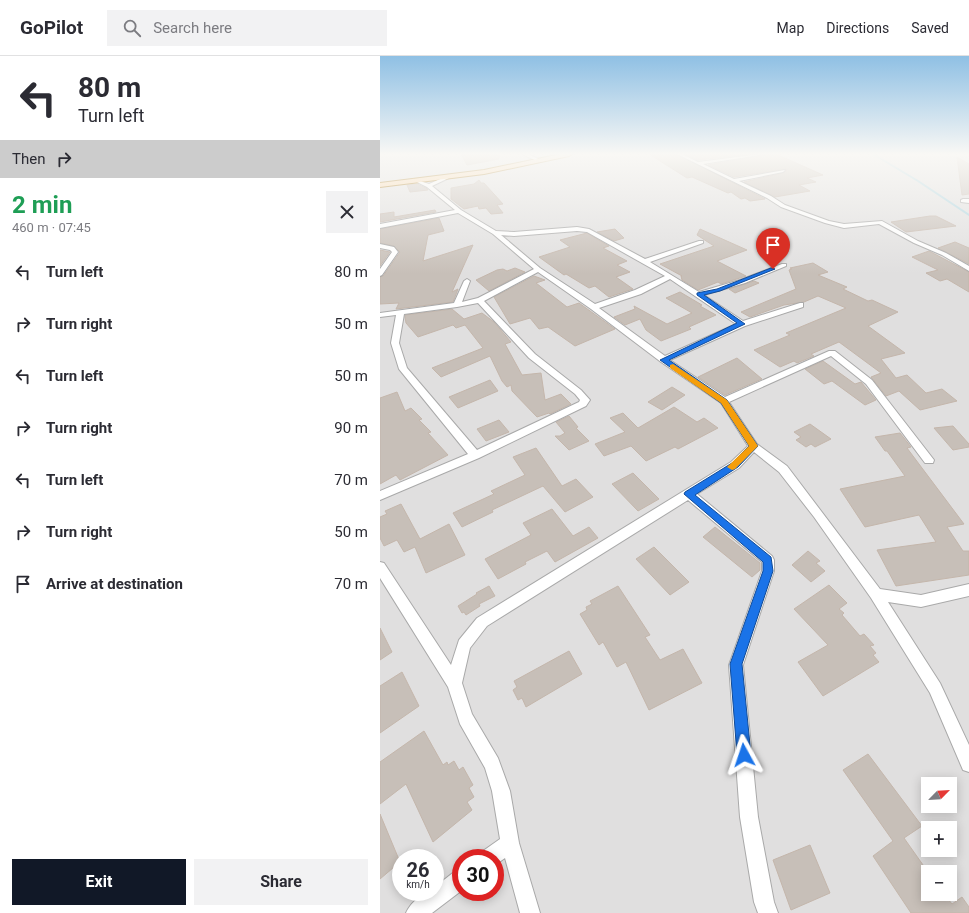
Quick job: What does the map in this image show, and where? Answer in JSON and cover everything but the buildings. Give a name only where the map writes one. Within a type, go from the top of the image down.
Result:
[{"type":"street","points":[[439,194],[459,211],[495,233],[538,269],[664,360],[724,401],[754,446],[783,469],[818,514],[876,594],[935,688],[969,764]]},
{"type":"street","points":[[763,194],[783,206],[827,222],[844,226],[880,222],[916,242],[944,254],[969,269]]},
{"type":"street","points":[[380,226],[459,211]]},
{"type":"street","points":[[495,233],[514,234],[583,229],[589,231],[670,276],[742,324]]},
{"type":"street","points":[[644,262],[701,242]]},
{"type":"street","points":[[380,246],[392,248],[395,252],[380,274]]},
{"type":"street","points":[[699,294],[718,290],[784,265]]},
{"type":"street","points":[[380,315],[400,314],[480,300],[538,269]]},
{"type":"street","points":[[594,308],[638,292],[670,276]]},
{"type":"street","points":[[457,305],[467,281]]},
{"type":"street","points":[[380,496],[475,456],[583,404],[585,400],[578,392],[532,356],[480,300]]},
{"type":"street","points":[[664,360],[742,324],[800,305]]},
{"type":"street","points":[[400,314],[395,343],[403,369],[475,456]]},
{"type":"street","points":[[724,401],[832,353],[869,382],[929,460]]},
{"type":"street","points":[[454,683],[464,645],[482,622],[735,465],[754,446]]},
{"type":"street","points":[[689,494],[768,560],[768,571],[736,664],[749,817],[764,902],[768,913]]},
{"type":"street","points":[[380,567],[454,683],[466,718],[492,764],[500,791],[510,843],[530,913]]},
{"type":"street","points":[[876,594],[921,601],[969,590]]},
{"type":"street","points":[[502,849],[510,843]]},
{"type":"street","points":[[416,913],[452,886]]},
{"type":"shaded area","points":[[380,194],[969,194],[969,913],[380,913]]},
{"type":"waterway","points":[[937,194],[969,215]]},
{"type":"slow traffic","points":[[673,367],[724,401],[754,446],[732,467]]},
{"type":"route","points":[[744,755],[736,664],[768,571],[768,560],[689,494],[735,465],[754,446],[724,401],[664,360],[742,324],[699,294],[718,290],[751,279],[773,269]]}]
